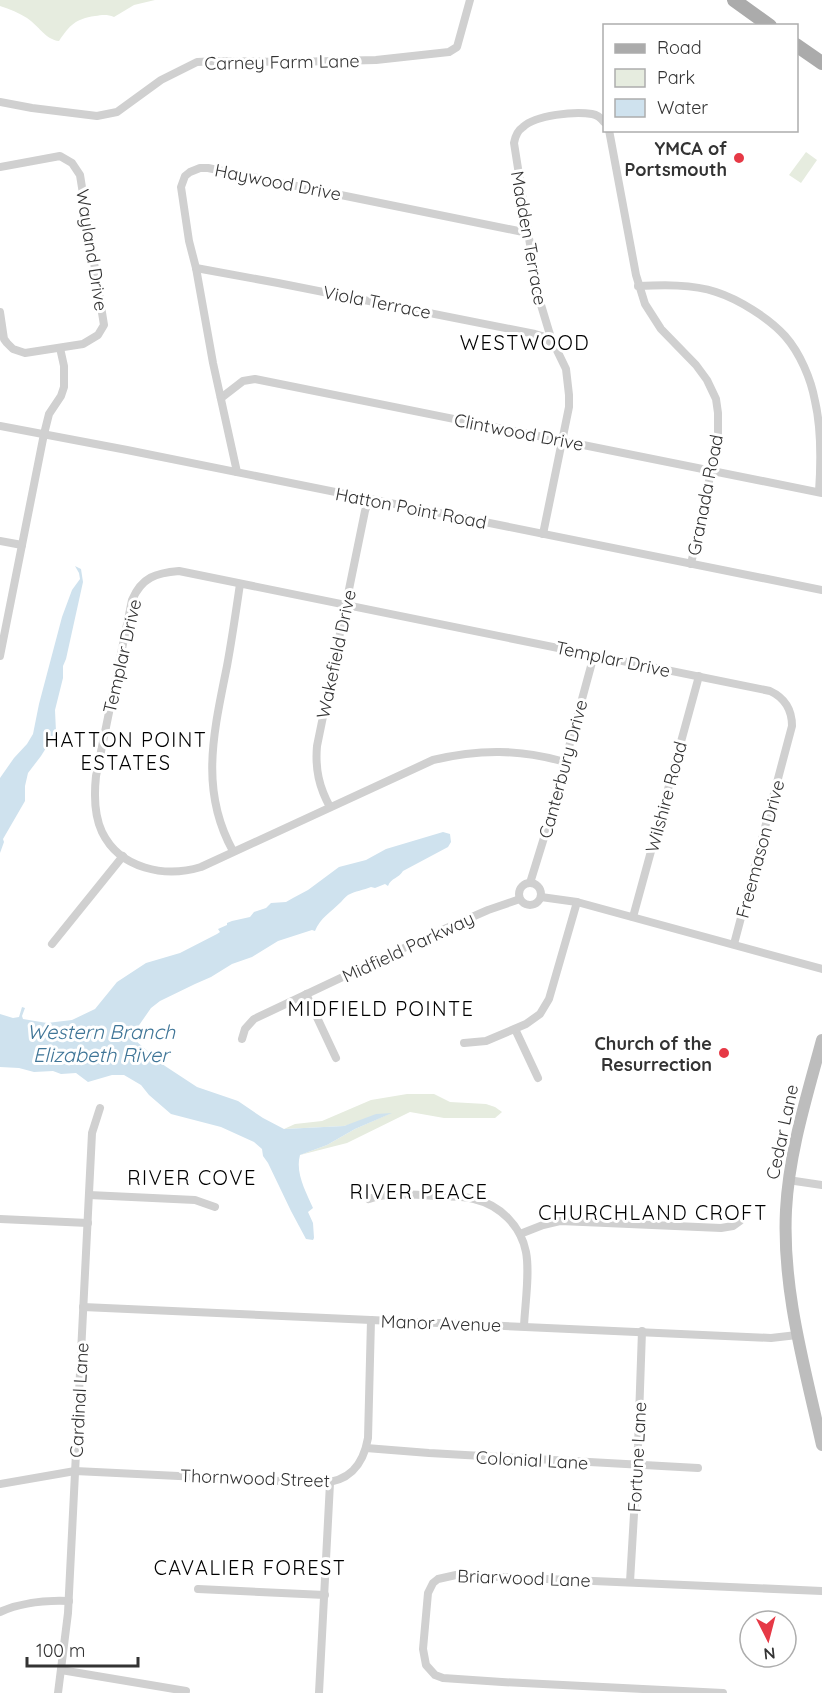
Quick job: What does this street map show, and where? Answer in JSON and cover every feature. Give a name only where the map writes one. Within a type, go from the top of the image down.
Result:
[{"type":"main road","points":[[734,0],[767,24]]},
{"type":"main road","points":[[798,46],[822,63]]},
{"type":"main road","name":"Cedar Lane","points":[[822,1040],[796,1139],[788,1180],[786,1210],[786,1258],[790,1297],[822,1445]]},
{"type":"street","name":"Carney Farm Lane","points":[[0,102],[97,116],[117,112],[161,80],[197,62],[376,60],[449,52],[457,47],[470,0]]},
{"type":"street","name":"Madden Terrace","points":[[543,534],[568,407],[568,382],[566,369],[555,346],[538,295],[514,150],[515,136],[530,122],[558,115],[592,114],[603,121]]},
{"type":"street","name":"Granada Road","points":[[609,132],[638,286],[653,317],[669,339],[696,365],[714,394],[718,413],[718,440],[691,564]]},
{"type":"street","name":"Wayland Drive","points":[[0,167],[60,156],[72,163],[80,175],[104,325],[99,335],[83,344],[25,353],[7,344],[4,339],[0,312]]},
{"type":"street","name":"Haywood Drive","points":[[237,472],[189,241],[181,187],[185,176],[200,168],[208,168],[528,233]]},
{"type":"street","name":"Viola Terrace","points":[[196,268],[535,334],[542,336],[555,346]]},
{"type":"street","points":[[638,286],[673,286],[715,292],[754,311],[784,335],[798,355],[816,402],[821,493]]},
{"type":"street","points":[[0,654],[44,434],[49,414],[64,387],[64,366],[60,348]]},
{"type":"street","name":"Clintwood Drive","points":[[221,398],[237,384],[255,379],[821,493]]},
{"type":"street","name":"Hatton Point Road","points":[[0,426],[822,590]]},
{"type":"street","name":"Wakefield Drive","points":[[330,807],[319,782],[316,758],[369,499]]},
{"type":"street","points":[[0,541],[22,545]]},
{"type":"street","name":"Templar Drive","points":[[565,762],[546,756],[511,751],[472,752],[426,762],[201,867],[176,872],[142,867],[114,848],[102,831],[94,792],[132,600],[140,585],[154,576],[179,571],[770,691],[783,699],[791,711],[791,731],[785,754]]},
{"type":"street","points":[[233,851],[218,816],[211,767],[216,719],[240,584]]},
{"type":"street","name":"Canterbury Drive","points":[[530,883],[548,828],[594,655]]},
{"type":"street","name":"Wilshire Road","points":[[633,917],[699,676]]},
{"type":"street","name":"Freemason Drive","points":[[734,944],[785,754]]},
{"type":"street","points":[[52,944],[123,856]]},
{"type":"street","points":[[530,883],[536,885],[540,890],[541,897],[537,903],[524,904],[519,892],[523,886],[530,883]]},
{"type":"street","points":[[541,897],[577,902],[822,969]]},
{"type":"street","name":"Midfield Parkway","points":[[242,1039],[245,1029],[254,1019],[440,931],[520,899]]},
{"type":"street","points":[[464,1043],[486,1041],[526,1024],[540,1014],[549,999],[577,902]]},
{"type":"street","points":[[306,994],[336,1058]]},
{"type":"street","points":[[515,1029],[538,1078]]},
{"type":"street","name":"Cardinal Lane","points":[[58,1693],[69,1601],[92,1133],[100,1108]]},
{"type":"street","points":[[788,1180],[822,1185]]},
{"type":"street","points":[[369,1199],[391,1194],[475,1199],[501,1211],[520,1234],[527,1254],[524,1326]]},
{"type":"street","points":[[89,1195],[195,1200],[215,1207]]},
{"type":"street","points":[[0,1219],[88,1222]]},
{"type":"street","points":[[520,1234],[560,1221],[721,1228],[733,1226],[740,1221]]},
{"type":"street","name":"Manor Avenue","points":[[84,1307],[771,1338],[797,1335]]},
{"type":"street","name":"Thornwood Street","points":[[0,1484],[75,1471],[330,1483],[340,1480],[351,1473],[362,1458],[368,1438],[371,1320]]},
{"type":"street","name":"Fortune Lane","points":[[630,1582],[642,1332]]},
{"type":"street","name":"Colonial Lane","points":[[366,1448],[698,1468]]},
{"type":"street","points":[[319,1693],[330,1483]]},
{"type":"street","name":"Briarwood Lane","points":[[723,1693],[442,1678],[435,1675],[426,1665],[423,1649],[428,1593],[433,1583],[443,1577],[456,1575],[822,1591]]},
{"type":"street","points":[[198,1589],[325,1595]]},
{"type":"street","points":[[0,1612],[35,1602],[69,1601]]},
{"type":"street","points":[[61,1670],[186,1690]]},
{"type":"green space","points":[[0,0],[155,0],[134,5],[114,17],[102,15],[82,19],[70,27],[59,41],[50,38],[24,16],[0,6]]},
{"type":"green space","points":[[806,152],[817,160],[801,183],[789,175]]},
{"type":"green space","points":[[407,1094],[434,1094],[450,1102],[486,1104],[502,1112],[495,1118],[444,1118],[410,1112],[347,1143],[300,1155],[327,1145],[389,1114],[344,1126],[284,1129],[295,1124],[322,1121],[371,1100]]},
{"type":"water","points":[[75,566],[81,569],[83,582],[55,710],[56,732],[28,773],[25,801],[3,839],[0,853],[0,778],[33,734],[62,617],[72,590],[80,579]]},
{"type":"water","name":"Western Branch Elizabeth River","points":[[443,832],[450,834],[451,842],[448,847],[403,871],[388,886],[385,884],[375,888],[371,887],[351,894],[323,919],[315,931],[278,941],[252,957],[232,964],[211,977],[160,1001],[151,1008],[135,1031],[136,1041],[165,1066],[197,1087],[238,1101],[284,1129],[344,1126],[376,1114],[392,1113],[355,1129],[327,1145],[300,1155],[300,1175],[313,1208],[308,1212],[313,1223],[313,1240],[306,1239],[263,1156],[262,1149],[254,1142],[221,1127],[171,1114],[141,1085],[124,1075],[112,1075],[88,1082],[76,1073],[34,1072],[0,1067],[0,1014],[13,1018],[19,1017],[22,1007],[25,1008],[23,1019],[47,1023],[72,1020],[95,1009],[117,982],[146,963],[180,953],[217,934],[220,932],[218,929],[227,923],[250,917],[254,912],[266,908],[271,903],[286,902],[308,890],[339,867],[366,860],[386,849]]},
{"type":"place","name":"YMCA of Portsmouth","points":[[739,158]]},
{"type":"place","name":"Church of the Resurrection","points":[[724,1053]]},
{"type":"district","name":"WESTWOOD","points":[[525,342]]},
{"type":"district","name":"HATTON POINT ESTATES","points":[[126,750]]},
{"type":"district","name":"MIDFIELD POINTE","points":[[381,1008]]},
{"type":"district","name":"RIVER COVE","points":[[192,1177]]},
{"type":"district","name":"RIVER PEACE","points":[[419,1191]]},
{"type":"district","name":"CHURCHLAND CROFT","points":[[653,1212]]},
{"type":"district","name":"CAVALIER FOREST","points":[[250,1567]]}]
